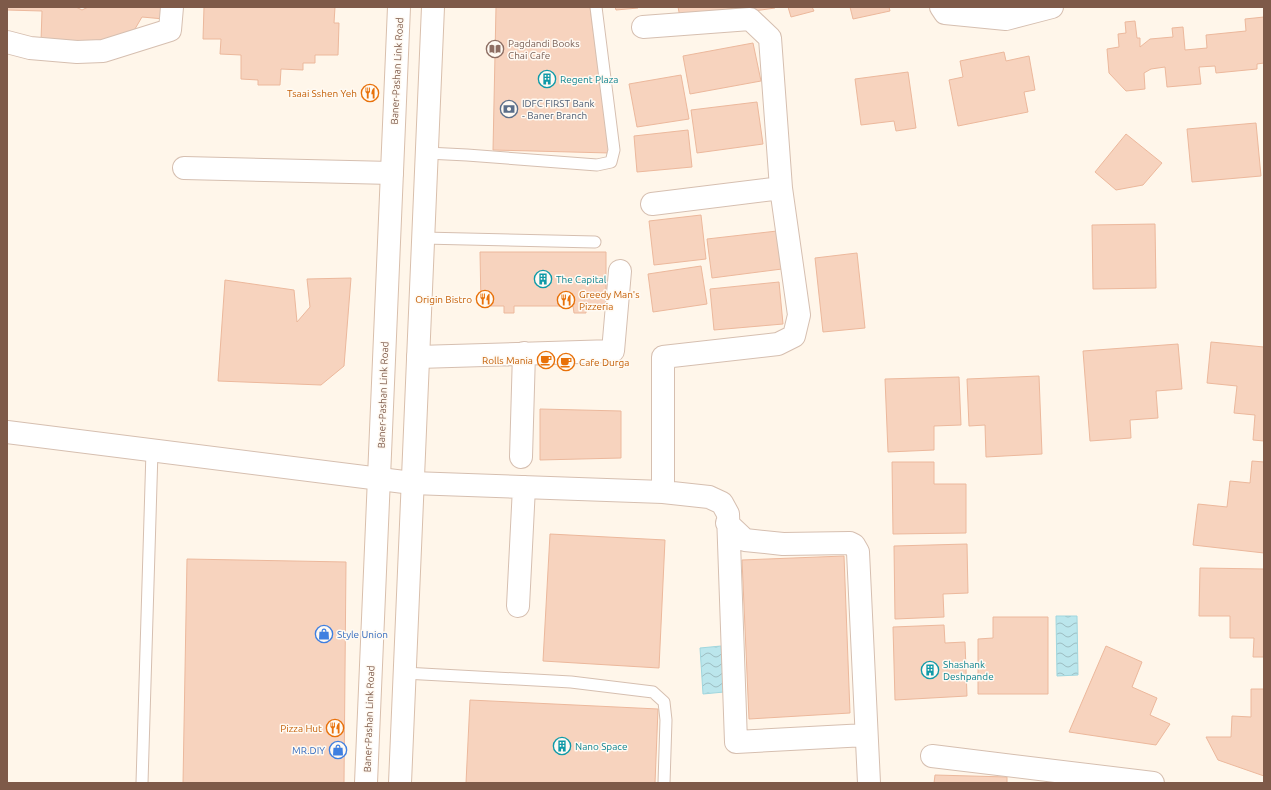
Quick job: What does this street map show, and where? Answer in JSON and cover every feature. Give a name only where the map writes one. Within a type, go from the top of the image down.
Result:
[{"type":"street","points":[[7,42],[30,48],[77,52],[103,51],[170,30],[172,7]]},
{"type":"street","name":"Baner-Pashan Link Road","points":[[366,783],[399,7]]},
{"type":"street","points":[[400,783],[433,7]]},
{"type":"street","points":[[943,10],[1006,19],[1052,7]]},
{"type":"street","points":[[643,27],[750,19],[770,38],[781,188],[799,315],[794,336],[778,344],[662,356],[663,492]]},
{"type":"street","points":[[184,168],[392,173]]},
{"type":"street","points":[[652,204],[781,188]]},
{"type":"street","points":[[418,357],[612,351],[620,271]]},
{"type":"street","points":[[521,457],[524,353]]},
{"type":"street","points":[[7,432],[412,483],[663,492],[710,497],[722,503],[728,514],[727,523],[736,742],[866,734]]},
{"type":"street","points":[[518,606],[524,487]]},
{"type":"street","points":[[727,523],[745,540],[783,544],[850,543],[854,545],[858,552],[868,783]]},
{"type":"street","points":[[932,756],[1152,783]]},
{"type":"lane","points":[[427,153],[597,165],[610,162],[614,150],[596,7]]},
{"type":"lane","points":[[423,238],[594,242]]},
{"type":"lane","points":[[142,783],[152,451]]},
{"type":"lane","points":[[404,672],[571,682],[653,692],[664,702],[666,720],[664,783]]},
{"type":"water","points":[[1056,616],[1077,616],[1078,675],[1057,676]]},
{"type":"water","points":[[721,646],[724,692],[703,694],[700,648]]},
{"type":"building","points":[[7,7],[76,7],[82,10],[88,7],[164,7],[164,19],[142,17],[132,34],[95,44],[41,41],[42,11],[7,10]]},
{"type":"building","points":[[204,7],[335,7],[334,23],[339,23],[338,55],[315,55],[315,63],[303,63],[303,70],[281,69],[280,85],[258,85],[258,80],[241,79],[241,55],[220,54],[221,39],[203,39]]},
{"type":"building","name":"Regent Plaza","points":[[496,7],[590,7],[610,153],[493,150]]},
{"type":"building","points":[[615,7],[638,7],[638,8],[616,10]]},
{"type":"building","points":[[678,7],[735,7],[735,8],[680,17]]},
{"type":"building","points":[[739,7],[775,7],[775,8],[740,13]]},
{"type":"building","points":[[788,7],[812,7],[814,11],[791,17]]},
{"type":"building","points":[[850,7],[889,7],[890,11],[853,19]]},
{"type":"building","points":[[1264,17],[1264,63],[1257,64],[1257,69],[1216,73],[1215,66],[1199,67],[1201,84],[1167,87],[1165,67],[1151,69],[1144,73],[1145,89],[1126,91],[1109,73],[1107,49],[1119,47],[1118,34],[1126,33],[1125,22],[1135,21],[1137,38],[1140,38],[1140,47],[1150,39],[1173,37],[1172,28],[1183,27],[1185,50],[1207,48],[1206,35],[1246,31],[1245,19]]},
{"type":"building","points":[[753,43],[761,81],[690,94],[683,56]]},
{"type":"building","points":[[1004,52],[1006,61],[1029,56],[1035,90],[1024,92],[1028,112],[958,126],[949,80],[963,77],[960,61]]},
{"type":"building","points":[[908,72],[916,128],[896,131],[894,121],[861,125],[855,79]]},
{"type":"building","points":[[681,75],[689,119],[637,127],[629,84]]},
{"type":"building","points":[[757,102],[763,144],[697,153],[691,110]]},
{"type":"building","points":[[1256,123],[1261,176],[1192,182],[1187,129]]},
{"type":"building","points":[[688,130],[692,167],[637,172],[634,136]]},
{"type":"building","points":[[1126,134],[1162,163],[1143,185],[1116,190],[1095,172]]},
{"type":"building","points":[[701,215],[706,259],[654,265],[649,221]]},
{"type":"building","points":[[1155,224],[1156,288],[1093,289],[1092,225]]},
{"type":"building","points":[[777,231],[782,269],[712,278],[707,239]]},
{"type":"building","name":"The Capital","points":[[480,252],[606,252],[606,306],[586,306],[586,313],[574,313],[573,306],[514,306],[514,313],[504,313],[504,306],[481,306]]},
{"type":"building","points":[[857,253],[865,328],[823,332],[815,258]]},
{"type":"building","points":[[701,266],[707,304],[653,312],[648,274]]},
{"type":"building","points":[[351,278],[344,366],[321,385],[218,381],[225,280],[294,290],[297,322],[310,307],[307,279]]},
{"type":"building","points":[[779,282],[783,324],[714,330],[710,289]]},
{"type":"building","points":[[1211,342],[1264,347],[1264,441],[1253,440],[1255,415],[1234,413],[1237,386],[1207,383]]},
{"type":"building","points":[[1178,344],[1182,389],[1156,391],[1158,418],[1130,420],[1131,438],[1090,441],[1083,351]]},
{"type":"building","points":[[1039,376],[1042,454],[986,457],[985,425],[969,426],[967,379]]},
{"type":"building","points":[[959,377],[961,425],[934,426],[934,450],[888,452],[885,379]]},
{"type":"building","points":[[540,409],[621,411],[621,458],[540,460]]},
{"type":"building","points":[[1252,461],[1264,462],[1264,553],[1193,545],[1198,504],[1227,507],[1230,481],[1250,483]]},
{"type":"building","points":[[892,462],[934,462],[934,484],[966,484],[966,533],[893,534]]},
{"type":"building","points":[[550,534],[665,540],[659,668],[543,661]]},
{"type":"building","points":[[967,544],[968,593],[943,594],[944,617],[895,619],[894,546]]},
{"type":"building","points":[[844,556],[850,713],[749,719],[742,560]]},
{"type":"building","points":[[187,559],[346,562],[344,783],[183,783]]},
{"type":"building","points":[[1200,568],[1264,569],[1264,657],[1253,657],[1254,638],[1230,638],[1230,616],[1199,616]]},
{"type":"building","points":[[993,617],[1048,617],[1048,694],[978,694],[978,639],[993,638]]},
{"type":"building","name":"Shashank Deshpande","points":[[944,625],[945,643],[965,642],[967,696],[895,700],[893,627]]},
{"type":"building","points":[[1106,646],[1142,662],[1132,687],[1157,698],[1150,715],[1170,724],[1156,745],[1069,732]]},
{"type":"building","points":[[1251,689],[1264,689],[1264,776],[1218,760],[1206,737],[1231,737],[1232,716],[1251,717]]},
{"type":"building","name":"Nano Space","points":[[470,700],[658,709],[655,783],[466,783]]},
{"type":"building","points":[[935,775],[1007,777],[1007,783],[934,783]]},
{"type":"place","name":"Pagdandi Books Chai Cafe","points":[[495,49]]},
{"type":"place","name":"Regent Plaza","points":[[547,79]]},
{"type":"place","name":"Tsaai Sshen Yeh","points":[[370,93]]},
{"type":"place","name":"IDFC FIRST Bank - Baner Branch","points":[[509,109]]},
{"type":"place","name":"The Capital","points":[[543,279]]},
{"type":"place","name":"Origin Bistro","points":[[485,299]]},
{"type":"place","name":"Greedy Man's Pizzeria","points":[[566,300]]},
{"type":"place","name":"Rolls Mania","points":[[546,360]]},
{"type":"place","name":"Cafe Durga","points":[[566,362]]},
{"type":"place","name":"Style Union","points":[[324,634]]},
{"type":"place","name":"Shashank Deshpande","points":[[930,670]]},
{"type":"place","name":"Pizza Hut","points":[[335,728]]},
{"type":"place","name":"Nano Space","points":[[562,746]]},
{"type":"place","name":"MR.DIY","points":[[338,750]]}]
